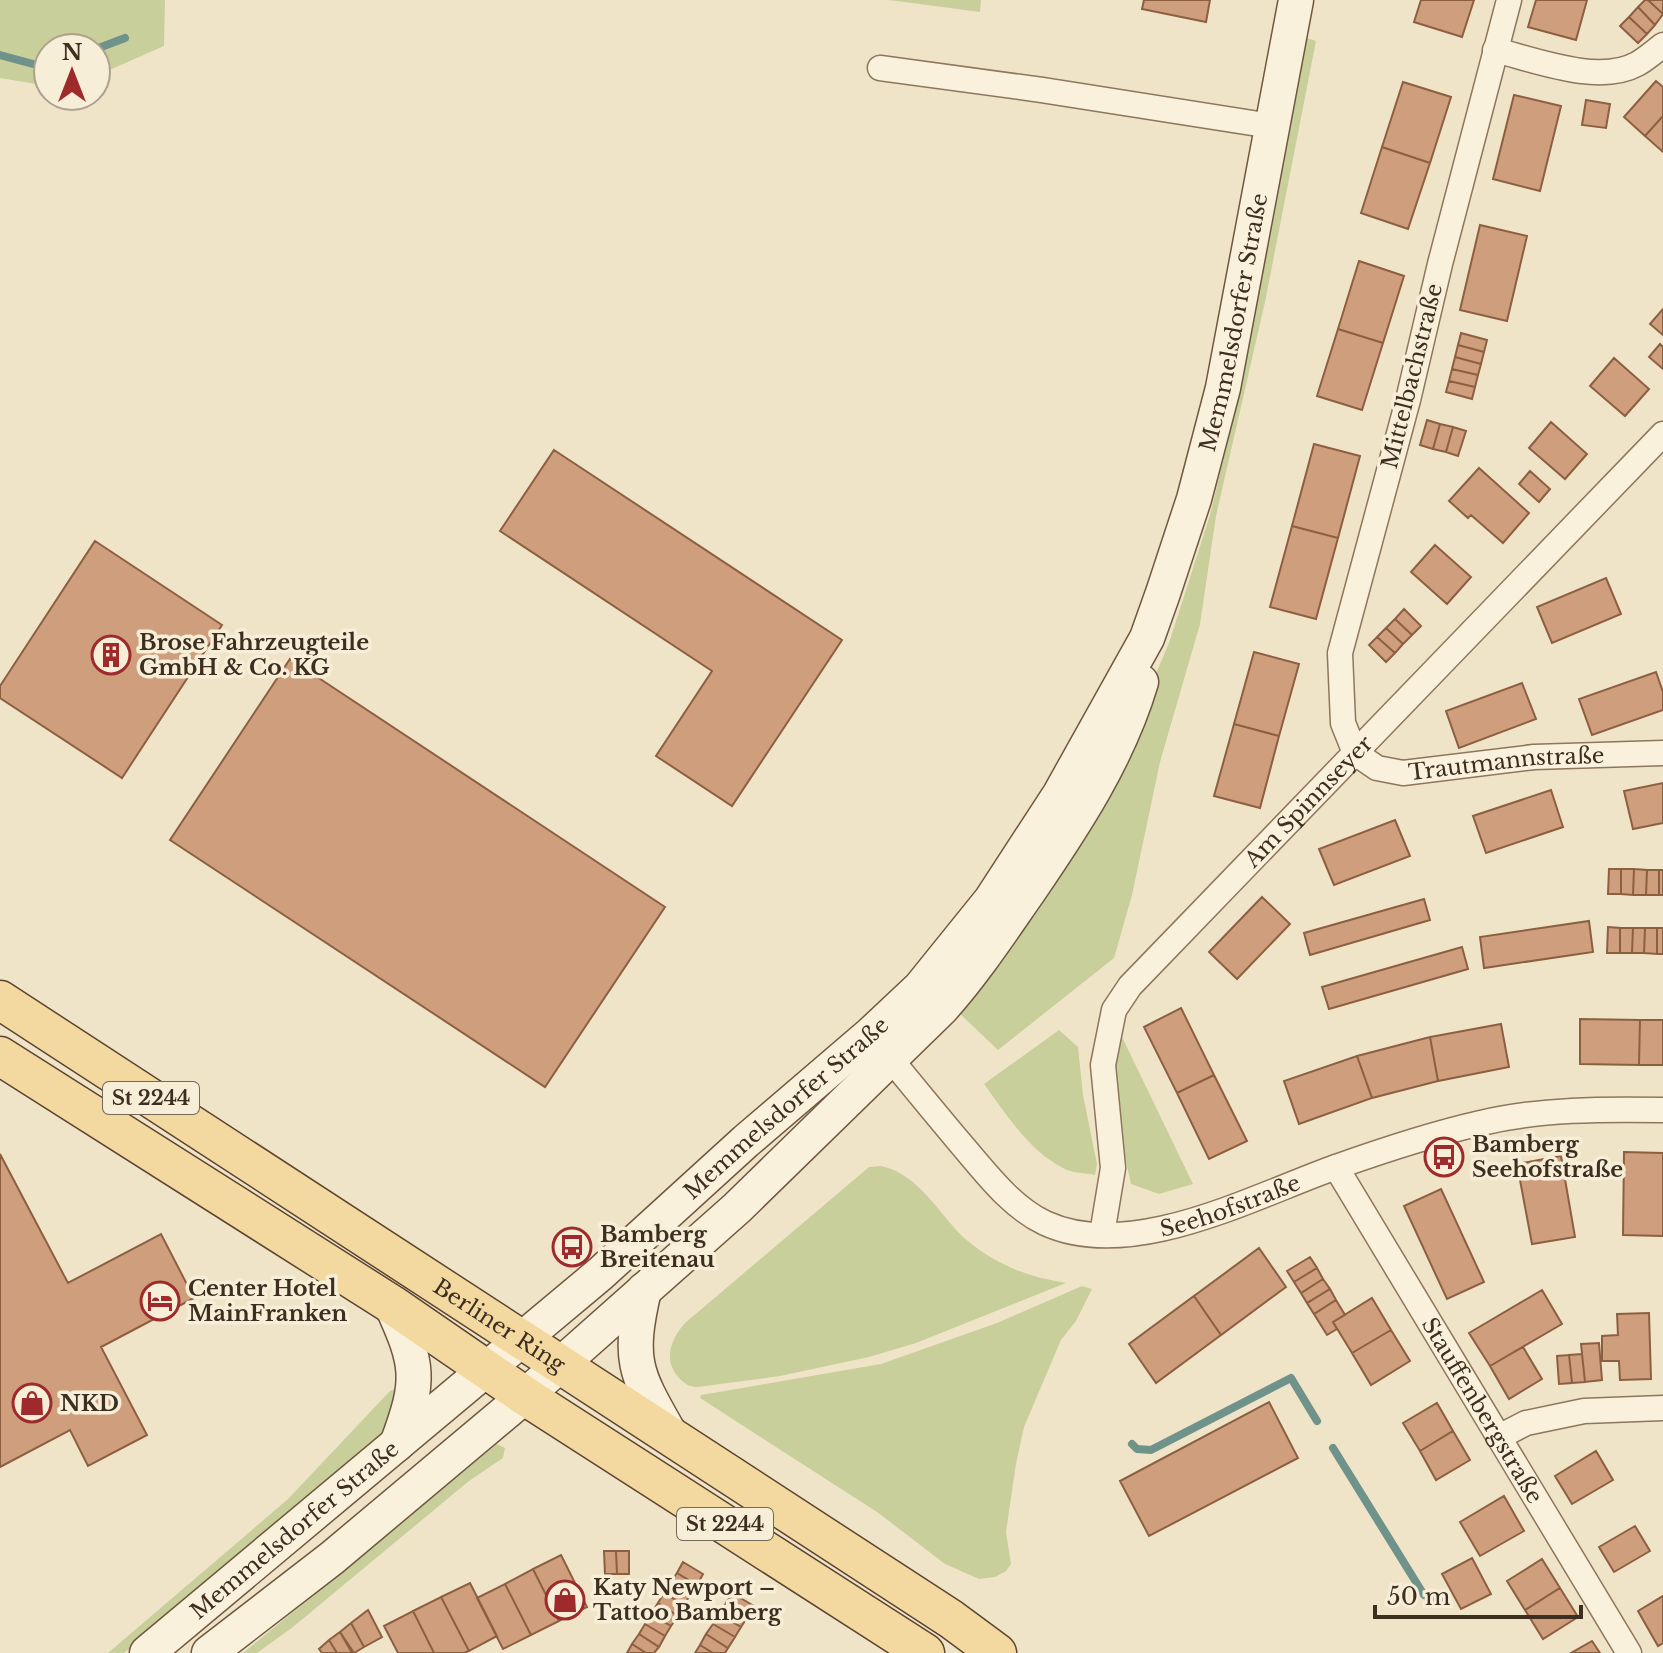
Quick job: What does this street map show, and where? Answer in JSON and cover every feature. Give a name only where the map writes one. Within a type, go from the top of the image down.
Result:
[{"type":"main road","name":"Memmelsdorfer Straße","points":[[209,1653],[332,1558],[525,1396],[737,1208],[881,1046],[920,988],[991,900],[1060,794],[1147,638],[1194,499],[1223,388],[1296,0]]},
{"type":"main road","name":"Berliner Ring","points":[[0,1000],[523,1338],[951,1619],[997,1653]]},
{"type":"main road","name":"Memmelsdorfer Straße","points":[[147,1653],[600,1274],[746,1141],[881,1046]]},
{"type":"main road","name":"Berliner Ring","points":[[0,1056],[391,1304],[525,1396],[925,1653]]},
{"type":"main road","points":[[644,1290],[634,1342],[636,1367],[671,1436]]},
{"type":"main road","points":[[391,1304],[405,1335],[416,1377],[413,1397],[397,1444]]},
{"type":"street","name":"Mittelbachstraße","points":[[1355,753],[1343,723],[1340,653],[1408,400],[1509,0]]},
{"type":"street","points":[[1495,50],[1569,68],[1611,72],[1636,65],[1663,45]]},
{"type":"street","points":[[880,68],[1271,126]]},
{"type":"street","name":"Am Spinnseyer","points":[[1102,1234],[1113,1168],[1103,1065],[1114,1010],[1130,986],[1663,434]]},
{"type":"street","name":"Trautmannstraße","points":[[1355,753],[1377,768],[1403,773],[1534,757],[1663,753]]},
{"type":"street","name":"Seehofstraße","points":[[881,1046],[991,1179],[1020,1206],[1043,1222],[1066,1231],[1102,1234],[1156,1232],[1336,1167],[1484,1122],[1557,1112],[1663,1110]]},
{"type":"street","name":"Stauffenbergstraße","points":[[1336,1167],[1629,1653]]},
{"type":"street","points":[[1499,1437],[1526,1423],[1584,1411],[1663,1408]]},
{"type":"green space","points":[[0,0],[165,0],[164,46],[112,69],[112,32],[32,32],[32,83],[0,78]]},
{"type":"green space","points":[[889,0],[981,0],[980,12]]},
{"type":"green space","points":[[1307,38],[1316,41],[1265,302],[1216,516],[1200,624],[1160,762],[1132,895],[1114,958],[998,1050],[957,1011],[1112,776],[1169,643],[1210,515],[1237,404]]},
{"type":"green space","points":[[1059,1030],[1078,1047],[1083,1095],[1097,1164],[1095,1175],[1067,1170],[1039,1152],[984,1084]]},
{"type":"green space","points":[[1122,1037],[1193,1184],[1159,1194],[1131,1184],[1113,1091],[1116,1054]]},
{"type":"green space","points":[[881,1166],[908,1178],[919,1187],[958,1232],[992,1258],[1027,1274],[1066,1283],[916,1343],[869,1357],[780,1376],[698,1387],[681,1380],[672,1366],[670,1351],[685,1323],[869,1167]]},
{"type":"green space","points":[[1082,1286],[1092,1289],[1076,1321],[1061,1340],[1024,1427],[1006,1532],[1011,1564],[995,1577],[979,1579],[945,1564],[877,1512],[700,1398],[701,1395],[881,1364],[997,1323]]},
{"type":"green space","points":[[399,1387],[392,1416],[383,1433],[124,1653],[108,1653],[288,1499],[390,1391]]},
{"type":"green space","points":[[497,1444],[505,1448],[503,1458],[469,1481],[293,1627],[257,1653],[243,1653]]},
{"type":"building","points":[[1144,0],[1210,0],[1206,22],[1142,9]]},
{"type":"building","points":[[1421,0],[1474,0],[1462,37],[1414,22]]},
{"type":"building","points":[[1536,0],[1587,0],[1576,40],[1528,27]]},
{"type":"building","points":[[1645,0],[1663,14],[1655,25],[1638,7]]},
{"type":"building","points":[[1648,0],[1663,0],[1663,14]]},
{"type":"building","points":[[1638,7],[1655,25],[1647,34],[1629,17]]},
{"type":"building","points":[[1629,17],[1647,34],[1638,43],[1620,26]]},
{"type":"building","points":[[1656,81],[1663,87],[1663,116],[1645,136],[1624,117]]},
{"type":"building","points":[[1403,82],[1451,97],[1430,163],[1382,147]]},
{"type":"building","points":[[1514,95],[1561,106],[1540,191],[1493,179]]},
{"type":"building","points":[[1586,100],[1610,104],[1606,128],[1582,125]]},
{"type":"building","points":[[1663,116],[1663,152],[1645,136]]},
{"type":"building","points":[[1382,147],[1430,163],[1408,229],[1361,213]]},
{"type":"building","points":[[1480,225],[1527,236],[1507,321],[1460,310]]},
{"type":"building","points":[[1359,261],[1404,276],[1383,343],[1338,329]]},
{"type":"building","points":[[1663,309],[1663,335],[1650,324]]},
{"type":"building","points":[[1338,329],[1383,343],[1362,410],[1317,396]]},
{"type":"building","points":[[1461,333],[1487,340],[1484,352],[1458,345]]},
{"type":"building","points":[[1660,344],[1663,347],[1663,369],[1649,357]]},
{"type":"building","points":[[1458,345],[1484,352],[1481,364],[1455,357]]},
{"type":"building","points":[[1455,357],[1481,364],[1478,375],[1452,369]]},
{"type":"building","points":[[1614,358],[1649,389],[1625,416],[1590,386]]},
{"type":"building","points":[[1452,369],[1478,375],[1475,387],[1449,381]]},
{"type":"building","points":[[1449,381],[1475,387],[1472,399],[1446,392]]},
{"type":"building","points":[[1427,420],[1440,424],[1433,449],[1420,445]]},
{"type":"building","points":[[1551,422],[1587,454],[1565,479],[1529,448]]},
{"type":"building","points":[[1440,424],[1453,427],[1446,452],[1433,449]]},
{"type":"building","points":[[1453,427],[1466,431],[1458,456],[1446,452]]},
{"type":"building","points":[[1314,444],[1360,456],[1338,538],[1292,526]]},
{"type":"building","points":[[554,450],[842,640],[732,806],[656,756],[712,671],[500,531]]},
{"type":"building","points":[[1479,468],[1529,513],[1503,543],[1471,515],[1468,518],[1449,501]]},
{"type":"building","points":[[1530,471],[1550,489],[1539,502],[1519,484]]},
{"type":"building","points":[[1292,526],[1338,538],[1316,619],[1270,607]]},
{"type":"building","name":"Brose Fahrzeugteile GmbH & Co. KG","points":[[95,541],[222,625],[122,778],[0,698],[0,686]]},
{"type":"building","points":[[1435,545],[1471,577],[1447,604],[1411,572]]},
{"type":"building","points":[[1606,578],[1621,614],[1552,643],[1537,607]]},
{"type":"building","points":[[1404,609],[1421,626],[1412,635],[1395,619]]},
{"type":"building","points":[[1395,619],[1412,635],[1403,644],[1386,628]]},
{"type":"building","points":[[1386,628],[1403,644],[1395,653],[1377,637]]},
{"type":"building","points":[[1377,637],[1395,653],[1386,662],[1369,645]]},
{"type":"building","points":[[1254,652],[1299,664],[1279,736],[1234,724]]},
{"type":"building","points":[[290,659],[665,907],[545,1087],[170,840]]},
{"type":"building","points":[[1656,672],[1663,692],[1663,710],[1592,735],[1579,699]]},
{"type":"building","points":[[1522,683],[1536,719],[1459,748],[1446,711]]},
{"type":"building","points":[[1234,724],[1279,736],[1260,808],[1214,796]]},
{"type":"building","points":[[1663,783],[1663,823],[1633,829],[1624,791]]},
{"type":"building","points":[[1551,790],[1563,827],[1486,853],[1473,816]]},
{"type":"building","points":[[1395,820],[1410,856],[1334,885],[1319,849]]},
{"type":"building","points":[[1609,869],[1621,869],[1621,894],[1608,894]]},
{"type":"building","points":[[1621,869],[1634,869],[1633,895],[1621,894]]},
{"type":"building","points":[[1634,869],[1647,870],[1646,895],[1633,895]]},
{"type":"building","points":[[1647,870],[1659,870],[1659,895],[1646,895]]},
{"type":"building","points":[[1659,870],[1663,870],[1663,895],[1659,895]]},
{"type":"building","points":[[1262,897],[1290,924],[1237,979],[1209,952]]},
{"type":"building","points":[[1424,899],[1430,920],[1310,955],[1304,933]]},
{"type":"building","points":[[1589,921],[1593,952],[1484,968],[1480,937]]},
{"type":"building","points":[[1608,927],[1620,928],[1620,953],[1607,953]]},
{"type":"building","points":[[1620,928],[1633,928],[1632,953],[1620,953]]},
{"type":"building","points":[[1633,928],[1645,928],[1644,953],[1632,953]]},
{"type":"building","points":[[1645,928],[1657,928],[1657,954],[1644,953]]},
{"type":"building","points":[[1657,928],[1663,928],[1663,954],[1657,954]]},
{"type":"building","points":[[1462,947],[1468,969],[1329,1009],[1322,987]]},
{"type":"building","points":[[1181,1008],[1214,1075],[1177,1093],[1144,1027]]},
{"type":"building","points":[[1580,1019],[1640,1020],[1639,1065],[1580,1064]]},
{"type":"building","points":[[1640,1020],[1663,1020],[1663,1065],[1639,1065]]},
{"type":"building","points":[[1501,1024],[1509,1067],[1438,1081],[1430,1037]]},
{"type":"building","points":[[1430,1037],[1438,1081],[1372,1098],[1357,1056]]},
{"type":"building","points":[[1357,1056],[1372,1098],[1299,1124],[1284,1081]]},
{"type":"building","points":[[1214,1075],[1247,1141],[1209,1159],[1177,1093]]},
{"type":"building","points":[[1624,1152],[1663,1153],[1663,1236],[1623,1235]]},
{"type":"building","points":[[0,1154],[68,1283],[161,1234],[194,1298],[101,1347],[147,1435],[88,1466],[70,1430],[0,1467]]},
{"type":"building","points":[[1561,1156],[1575,1237],[1532,1244],[1517,1164]]},
{"type":"building","points":[[1441,1189],[1484,1282],[1447,1299],[1404,1206]]},
{"type":"building","points":[[1259,1248],[1286,1287],[1221,1335],[1194,1296]]},
{"type":"building","points":[[1310,1257],[1317,1268],[1294,1282],[1287,1271]]},
{"type":"building","points":[[1317,1268],[1323,1279],[1301,1293],[1294,1282]]},
{"type":"building","points":[[1323,1279],[1330,1289],[1307,1303],[1301,1293]]},
{"type":"building","points":[[1330,1289],[1336,1300],[1314,1314],[1307,1303]]},
{"type":"building","points":[[1542,1290],[1562,1324],[1490,1366],[1469,1333]]},
{"type":"building","points":[[1194,1296],[1221,1335],[1156,1383],[1129,1344]]},
{"type":"building","points":[[1372,1298],[1391,1330],[1352,1353],[1333,1322]]},
{"type":"building","points":[[1336,1300],[1345,1315],[1333,1322],[1337,1329],[1327,1335],[1314,1314]]},
{"type":"building","points":[[1649,1313],[1651,1379],[1620,1380],[1619,1361],[1602,1361],[1602,1336],[1618,1335],[1617,1314]]},
{"type":"building","points":[[1391,1330],[1410,1361],[1371,1385],[1352,1353]]},
{"type":"building","points":[[1599,1343],[1602,1380],[1585,1382],[1581,1344]]},
{"type":"building","points":[[1523,1347],[1542,1379],[1509,1399],[1490,1366]]},
{"type":"building","points":[[1582,1354],[1585,1382],[1572,1383],[1569,1355]]},
{"type":"building","points":[[1569,1355],[1572,1383],[1559,1384],[1557,1356]]},
{"type":"building","points":[[1269,1402],[1298,1458],[1149,1536],[1120,1481]]},
{"type":"building","points":[[1437,1403],[1453,1431],[1420,1451],[1403,1423]]},
{"type":"building","points":[[1453,1431],[1470,1460],[1436,1480],[1420,1451]]},
{"type":"building","points":[[1596,1451],[1613,1480],[1572,1504],[1555,1476]]},
{"type":"building","points":[[1504,1496],[1524,1531],[1480,1556],[1460,1522]]},
{"type":"building","points":[[1635,1526],[1650,1551],[1614,1572],[1599,1547]]},
{"type":"building","points":[[604,1551],[616,1551],[617,1574],[605,1574]]},
{"type":"building","points":[[616,1551],[629,1551],[629,1574],[617,1574]]},
{"type":"building","points":[[561,1555],[587,1607],[559,1621],[533,1569]]},
{"type":"building","points":[[1472,1558],[1491,1594],[1461,1609],[1442,1574]]},
{"type":"building","points":[[1542,1559],[1560,1588],[1525,1610],[1507,1581]]},
{"type":"building","points":[[683,1562],[703,1574],[697,1585],[677,1573]]},
{"type":"building","points":[[533,1569],[559,1621],[531,1635],[505,1584]]},
{"type":"building","points":[[677,1573],[697,1585],[690,1595],[670,1583]]},
{"type":"building","points":[[470,1583],[497,1636],[469,1651],[441,1597]]},
{"type":"building","points":[[670,1583],[690,1595],[684,1605],[664,1593]]},
{"type":"building","points":[[505,1584],[531,1635],[503,1649],[477,1598]]},
{"type":"building","points":[[1560,1588],[1578,1617],[1543,1639],[1525,1610]]},
{"type":"building","points":[[664,1593],[684,1605],[678,1616],[658,1603]]},
{"type":"building","points":[[732,1593],[754,1606],[748,1616],[726,1603]]},
{"type":"building","points":[[1663,1596],[1663,1643],[1658,1646],[1638,1611]]},
{"type":"building","points":[[441,1597],[469,1651],[434,1653],[413,1611]]},
{"type":"building","points":[[658,1603],[678,1616],[671,1626],[651,1614]]},
{"type":"building","points":[[726,1603],[748,1616],[741,1627],[719,1614]]},
{"type":"building","points":[[368,1610],[382,1637],[364,1647],[351,1623]]},
{"type":"building","points":[[413,1611],[434,1653],[398,1653],[384,1626]]},
{"type":"building","points":[[651,1614],[671,1626],[665,1636],[645,1624]]},
{"type":"building","points":[[719,1614],[741,1627],[735,1637],[713,1624]]},
{"type":"building","points":[[351,1623],[364,1647],[354,1653],[340,1632]]},
{"type":"building","points":[[645,1624],[665,1636],[659,1647],[639,1634]]},
{"type":"building","points":[[713,1624],[735,1637],[728,1648],[706,1634]]},
{"type":"building","points":[[340,1632],[352,1653],[337,1653],[329,1640]]},
{"type":"building","points":[[639,1634],[659,1647],[654,1653],[646,1653],[632,1644]]},
{"type":"building","points":[[706,1634],[728,1648],[725,1653],[713,1653],[700,1645]]},
{"type":"building","points":[[329,1640],[337,1653],[322,1653],[319,1649]]},
{"type":"building","points":[[1592,1641],[1600,1653],[1571,1653]]},
{"type":"building","points":[[632,1644],[646,1653],[627,1653]]},
{"type":"building","points":[[700,1645],[713,1653],[695,1653]]},
{"type":"waterway","points":[[112,43],[125,38]]},
{"type":"waterway","points":[[0,55],[32,64]]},
{"type":"waterway","points":[[1132,1444],[1137,1449],[1151,1450],[1291,1378],[1317,1421]]},
{"type":"waterway","points":[[1333,1448],[1424,1595],[1440,1601]]},
{"type":"place","name":"Brose Fahrzeugteile GmbH & Co. KG","points":[[111,655]]},
{"type":"place","name":"Bamberg Seehofstraße","points":[[1444,1157]]},
{"type":"place","name":"Bamberg Breitenau","points":[[572,1247]]},
{"type":"place","name":"Center Hotel MainFranken","points":[[160,1301]]},
{"type":"place","name":"NKD","points":[[32,1403]]},
{"type":"place","name":"Katy Newport – Tattoo Bamberg","points":[[565,1600]]}]
